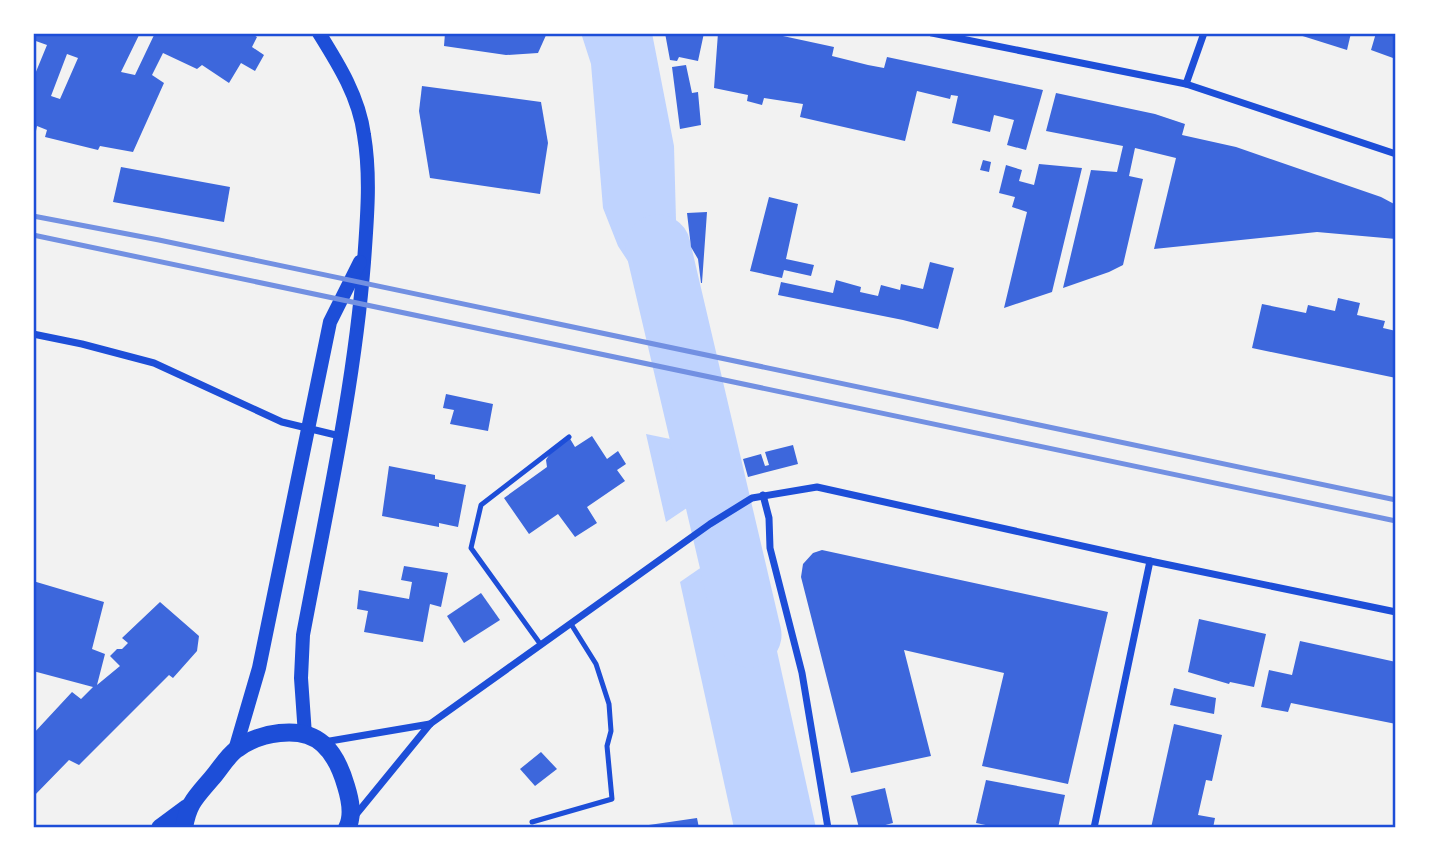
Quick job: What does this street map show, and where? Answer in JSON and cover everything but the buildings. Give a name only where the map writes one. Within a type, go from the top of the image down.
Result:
[{"type":"main road","points":[[305,734],[301,678],[303,635],[359,327],[369,187],[364,133],[354,95],[319,33]]},
{"type":"main road","points":[[235,750],[258,668],[330,322],[364,254]]},
{"type":"main road","points":[[160,828],[187,808],[235,750],[252,741],[285,733],[305,734],[322,743],[334,758],[351,801],[348,826]]},
{"type":"main road","points":[[184,828],[187,808]]},
{"type":"street","points":[[932,33],[1186,84],[1396,153]]},
{"type":"street","points":[[1186,84],[1204,33]]},
{"type":"street","points":[[33,334],[154,362],[282,422],[340,436]]},
{"type":"street","points":[[348,826],[430,724],[710,524],[752,498],[763,495],[817,487],[1396,612]]},
{"type":"street","points":[[763,495],[769,518],[770,548],[803,673],[828,828]]},
{"type":"street","points":[[1094,828],[1150,561]]},
{"type":"street","points":[[322,743],[430,724]]},
{"type":"lane","points":[[541,645],[471,548],[481,505],[569,438]]},
{"type":"lane","points":[[532,821],[612,799],[607,746],[611,731],[609,704],[596,664],[571,624]]},
{"type":"water","points":[[581,33],[652,33],[674,146],[677,257],[703,337],[653,330],[645,287],[618,246],[603,208],[591,64]]},
{"type":"water","points":[[665,388],[714,398],[736,475],[666,522],[646,434],[680,441]]},
{"type":"water","points":[[751,533],[816,828],[734,828],[680,582]]},
{"type":"waterway","points":[[658,247],[749,635]]},
{"type":"railway","points":[[33,216],[159,240],[1396,500]]},
{"type":"railway","points":[[33,235],[1396,521]]}]
